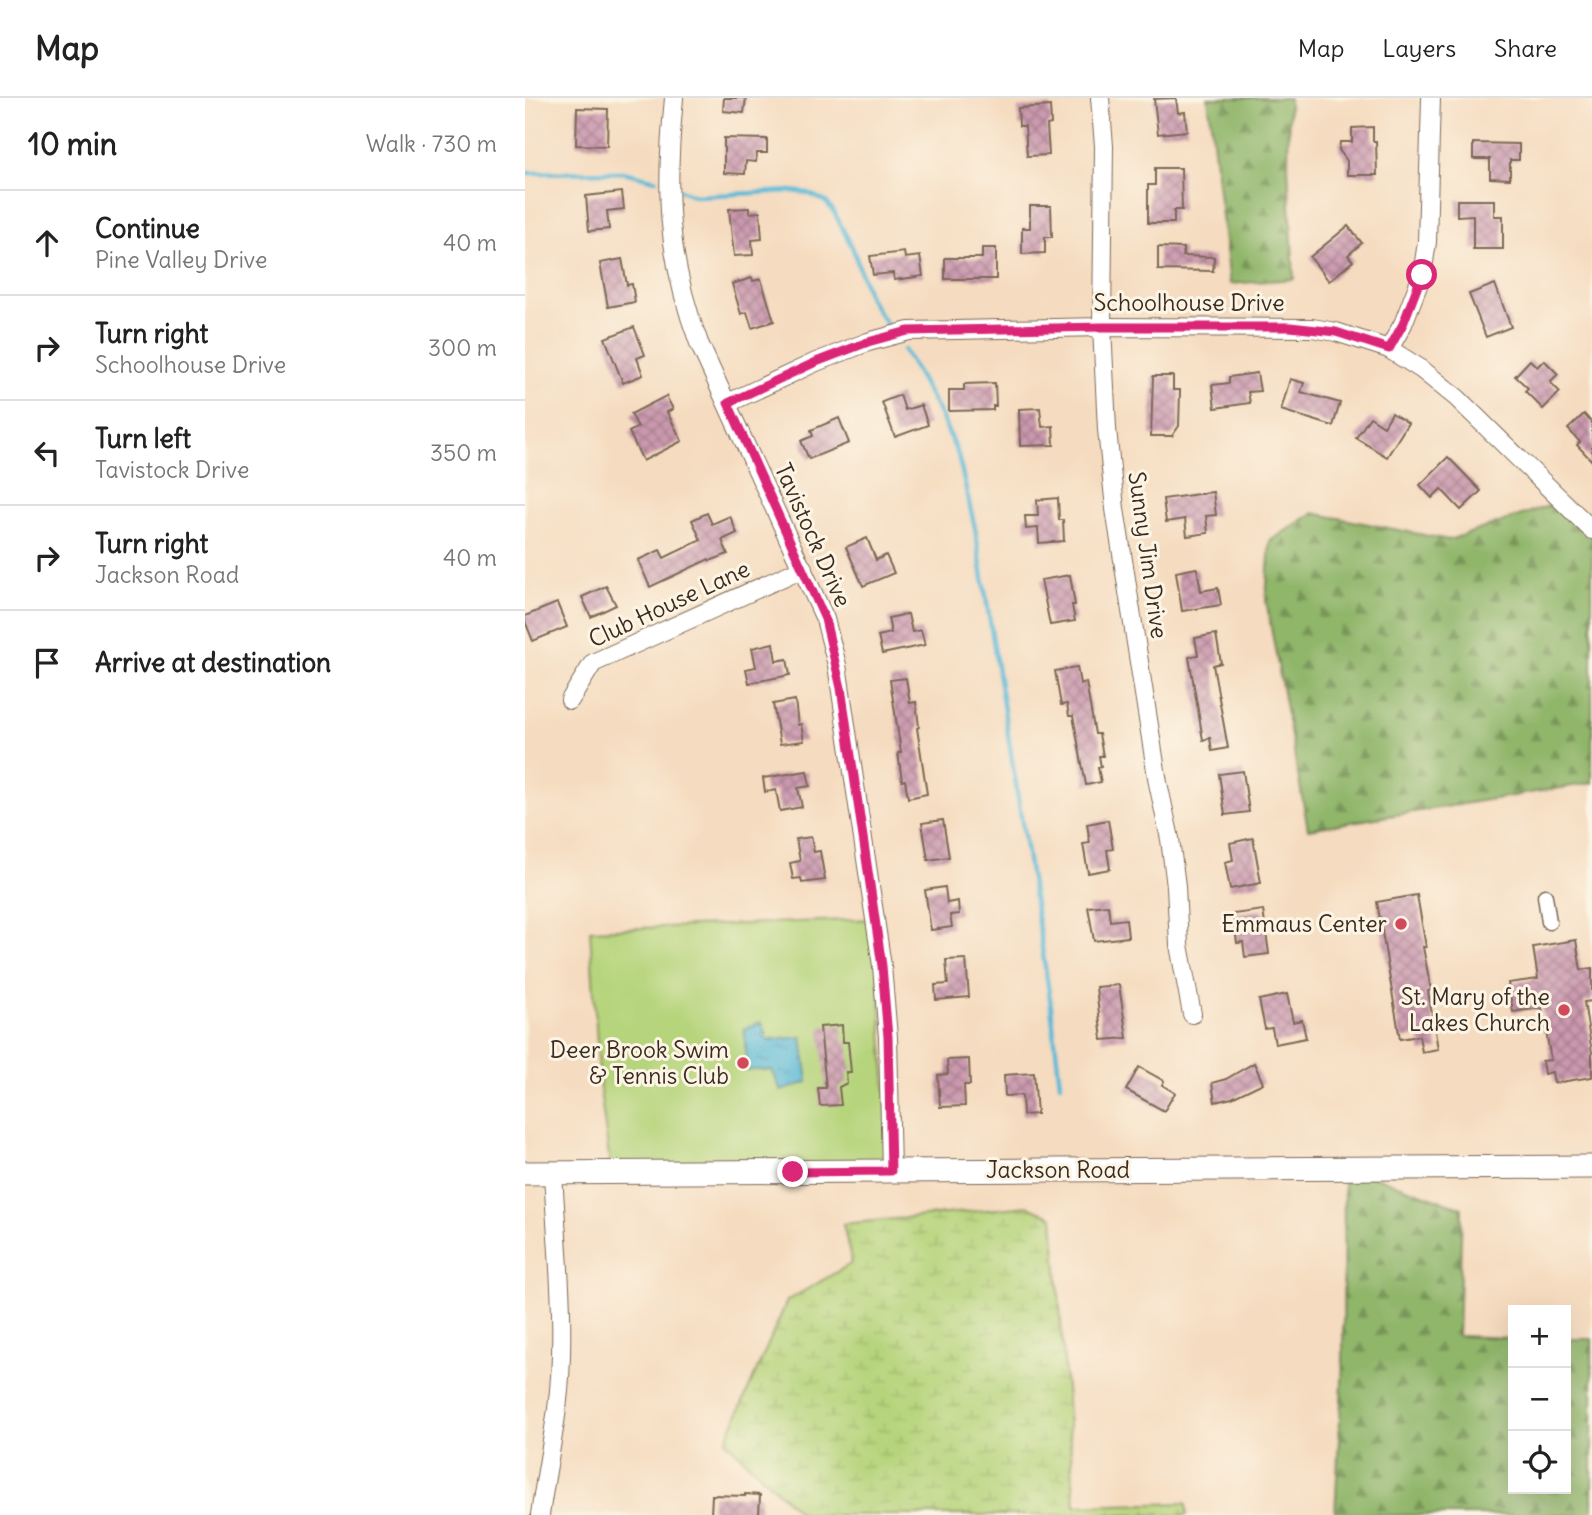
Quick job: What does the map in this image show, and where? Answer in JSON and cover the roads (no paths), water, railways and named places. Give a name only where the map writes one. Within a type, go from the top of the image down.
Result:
[{"type":"street","name":"Tavistock Drive","points":[[674,98],[668,203],[674,252],[691,321],[825,619],[837,665],[882,966],[888,1037],[891,1171]]},
{"type":"street","name":"Sunny Jim Drive","points":[[1100,98],[1104,146],[1102,327],[1107,429],[1115,509],[1158,783],[1170,839],[1179,945],[1192,1014]]},
{"type":"street","points":[[1389,349],[1403,324],[1422,275],[1427,242],[1431,98]]},
{"type":"street","name":"Schoolhouse Drive","points":[[728,403],[816,362],[868,342],[908,331],[1102,327],[1312,328],[1336,332],[1389,349],[1421,369],[1457,398],[1592,530]]},
{"type":"street","name":"Club House Lane","points":[[570,700],[593,663],[803,568]]},
{"type":"street","points":[[1545,896],[1549,922]]},
{"type":"street","name":"Jackson Road","points":[[525,1173],[1592,1167]]},
{"type":"street","points":[[540,1515],[557,1408],[561,1321],[553,1173]]},
{"type":"water","points":[[761,1022],[768,1040],[802,1037],[808,1082],[781,1091],[772,1070],[747,1070],[744,1029]]},
{"type":"waterway","points":[[525,173],[623,172],[656,180]]},
{"type":"waterway","points":[[680,190],[696,196],[791,191],[808,193],[826,202],[853,249],[869,298],[889,328]]},
{"type":"waterway","points":[[904,350],[940,414],[958,455],[975,528],[1050,998],[1060,1084]]},
{"type":"place","name":"Emmaus Center","points":[[1401,924]]},
{"type":"place","name":"St. Mary of the Lakes Church","points":[[1564,1010]]},
{"type":"place","name":"Deer Brook Swim & Tennis Club","points":[[743,1063]]}]
